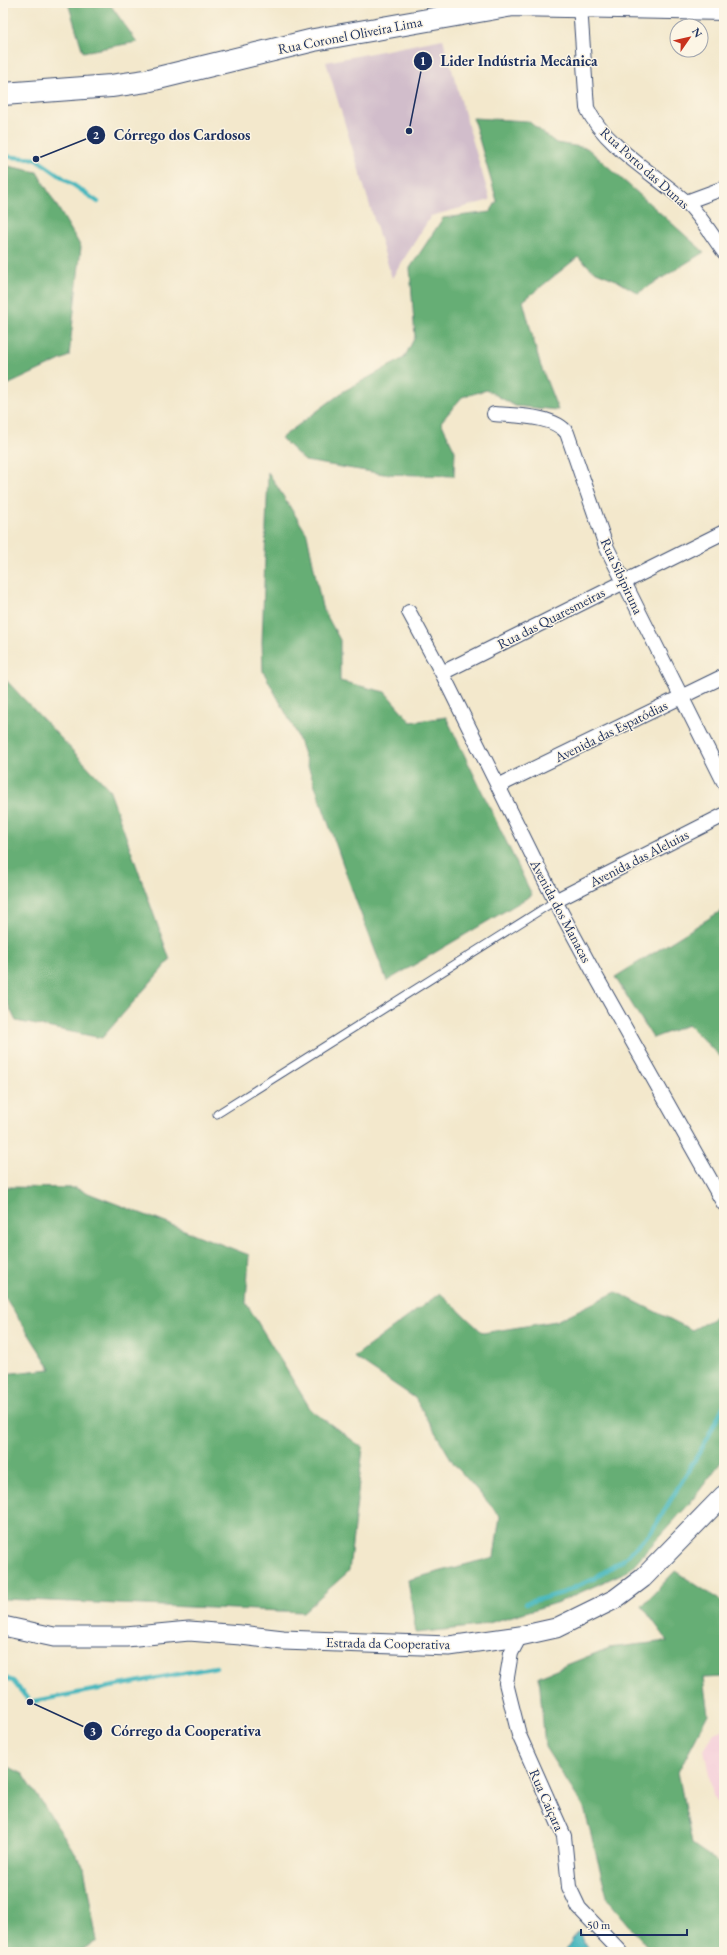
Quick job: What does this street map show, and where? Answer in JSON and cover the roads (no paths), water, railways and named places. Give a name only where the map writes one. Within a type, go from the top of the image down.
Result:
[{"type":"main road","name":"Rua Coronel Oliveira Lima","points":[[3,94],[111,86],[146,81],[314,40],[513,5],[570,4],[724,9]]},
{"type":"main road","name":"Estrada da Cooperativa","points":[[3,1626],[54,1637],[126,1637],[189,1631],[283,1640],[434,1646],[449,1646],[520,1636],[556,1628],[615,1599],[643,1578],[724,1495]]},
{"type":"street","name":"Rua Porto das Dunas","points":[[570,4],[587,108],[592,119],[599,128],[641,167],[686,202],[724,252]]},
{"type":"street","points":[[686,202],[724,188]]},
{"type":"street","name":"Rua Sibipiruna","points":[[494,414],[542,420],[563,428],[573,450],[597,522],[623,581],[724,782]]},
{"type":"street","name":"Rua das Quaresmeiras","points":[[442,673],[623,581],[724,532]]},
{"type":"street","name":"Avenida dos Manacas","points":[[409,612],[442,673],[555,900],[594,974],[724,1204]]},
{"type":"street","name":"Avenida das Espatódias","points":[[498,786],[724,676]]},
{"type":"street","name":"Avenida das Aleluias","points":[[555,900],[724,815]]},
{"type":"street","name":"Rua Caiçara","points":[[520,1636],[511,1653],[506,1683],[519,1735],[564,1836],[569,1887],[579,1908],[621,1952]]},
{"type":"lane","points":[[217,1114],[555,900]]},
{"type":"water","points":[[578,1931],[591,1952],[564,1952]]},
{"type":"waterway","points":[[3,156],[36,159],[98,202]]},
{"type":"waterway","points":[[526,1603],[562,1593],[593,1579],[623,1560],[652,1531],[706,1441],[724,1405]]},
{"type":"waterway","points":[[3,1677],[13,1681],[30,1702],[216,1667]]},
{"type":"place","name":"Lider Indústria Mecânica","points":[[409,131]]},
{"type":"place","name":"Córrego dos Cardosos","points":[[36,159]]},
{"type":"place","name":"Córrego da Cooperativa","points":[[30,1702]]}]
